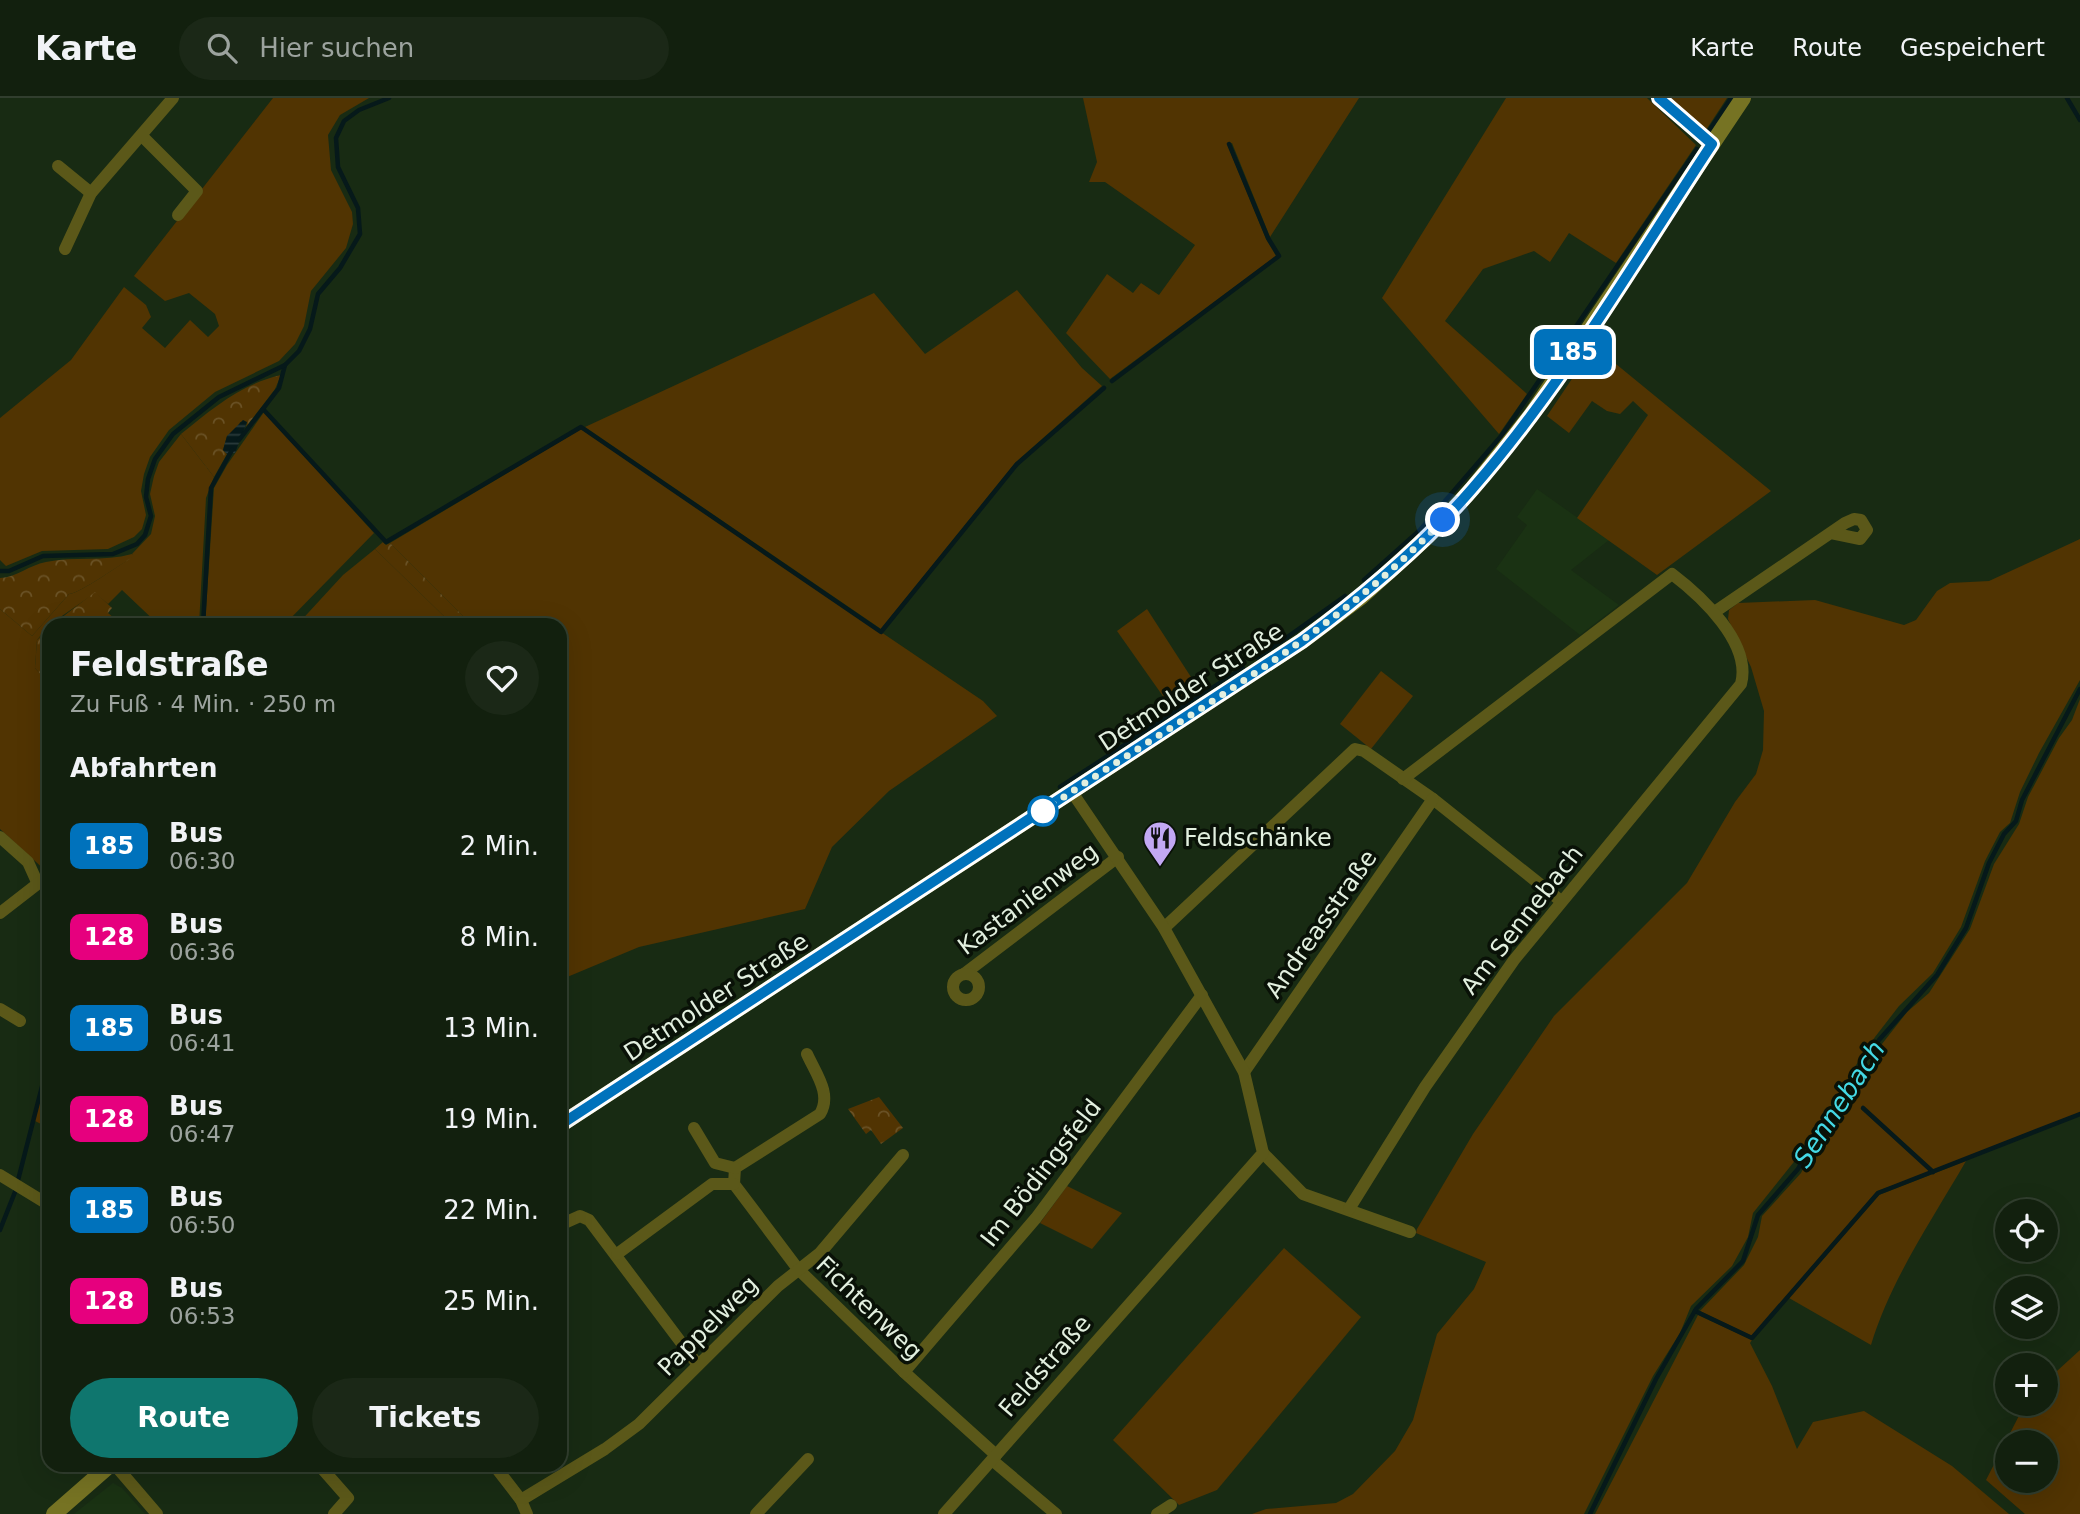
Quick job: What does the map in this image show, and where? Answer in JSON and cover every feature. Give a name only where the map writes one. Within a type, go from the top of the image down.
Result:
[{"type":"main road","name":"Detmolder Straße","points":[[567,1120],[1302,641],[1361,597],[1429,535],[1472,489],[1531,415],[1743,98]]},
{"type":"main road","points":[[54,1514],[104,1472]]},
{"type":"street","points":[[65,249],[91,193],[173,98]]},
{"type":"street","points":[[1659,98],[1712,144]]},
{"type":"street","points":[[142,136],[197,191],[178,215]]},
{"type":"street","points":[[58,166],[91,193]]},
{"type":"street","points":[[1716,611],[1831,533]]},
{"type":"street","name":"Am Sennebach","points":[[1349,1209],[1425,1087],[1514,960],[1741,684],[1744,673],[1740,658],[1716,611],[1672,574],[1403,779]]},
{"type":"street","points":[[1164,928],[1347,753],[1355,749],[1364,751],[1433,799],[1561,901]]},
{"type":"street","points":[[1072,792],[1164,928],[1244,1072],[1263,1153],[1303,1194],[1410,1232]]},
{"type":"street","name":"Andreasstraße","points":[[1244,1072],[1433,799]]},
{"type":"street","points":[[0,837],[42,878]]},
{"type":"street","name":"Kastanienweg","points":[[964,974],[1118,857]]},
{"type":"street","points":[[0,913],[42,880]]},
{"type":"street","name":"Im Bödingsfeld","points":[[904,1372],[1036,1218],[1202,995]]},
{"type":"street","points":[[0,1009],[20,1021]]},
{"type":"street","points":[[617,1254],[712,1184],[734,1176],[820,1114],[826,1097],[807,1054]]},
{"type":"street","name":"Fichtenweg","points":[[694,1128],[715,1163],[734,1176],[798,1269],[1056,1514]]},
{"type":"street","name":"Feldstraße","points":[[944,1514],[1263,1153]]},
{"type":"street","name":"Pappelweg","points":[[567,1472],[639,1424],[798,1269],[820,1253],[903,1155]]},
{"type":"street","points":[[12,1182],[42,1201]]},
{"type":"street","points":[[567,1222],[580,1216],[589,1220],[698,1365]]},
{"type":"street","points":[[756,1514],[808,1459]]},
{"type":"street","points":[[118,1472],[157,1514]]},
{"type":"street","points":[[325,1472],[348,1498],[334,1514]]},
{"type":"street","points":[[499,1472],[527,1514]]},
{"type":"street","name":"Pappelweg","points":[[520,1500],[567,1472]]},
{"type":"street","points":[[1157,1514],[1171,1505]]},
{"type":"shaded area","points":[[243,420],[247,422],[235,453],[227,454],[223,450],[227,436]]},
{"type":"shaded area","points":[[1537,489],[1609,540],[1571,570],[1619,605],[1580,635],[1496,569],[1527,525],[1517,517]]},
{"type":"shaded area","points":[[113,1483],[122,1488],[145,1514],[74,1514]]},
{"type":"green space","points":[[273,98],[369,98],[340,115],[328,135],[331,170],[352,212],[353,224],[346,248],[311,291],[304,326],[295,344],[279,361],[215,392],[169,430],[150,457],[144,474],[141,491],[146,515],[142,529],[134,537],[108,549],[42,551],[6,566],[0,560],[0,418],[71,360],[124,287],[146,305],[151,317],[142,328],[165,348],[190,320],[208,337],[219,326],[215,314],[189,293],[165,301],[134,276]]},
{"type":"green space","points":[[1083,98],[1359,98],[1270,237],[1232,143],[1227,144],[1266,239],[1276,256],[1110,379],[1066,333],[1107,274],[1133,293],[1141,283],[1159,295],[1195,245],[1105,182],[1089,182],[1097,162]]},
{"type":"green space","points":[[1506,98],[1647,98],[1696,145],[1616,263],[1569,233],[1550,262],[1534,251],[1483,269],[1445,321],[1527,394],[1499,434],[1382,298]]},
{"type":"green space","points":[[1667,98],[1727,98],[1704,133]]},
{"type":"green space","points":[[1017,290],[1082,368],[1102,386],[1015,463],[881,629],[585,427],[874,293],[925,354]]},
{"type":"green space","points":[[1594,346],[1771,491],[1657,575],[1577,518],[1648,415],[1633,401],[1620,414],[1607,411],[1592,401],[1569,433],[1547,416]]},
{"type":"green space","points":[[281,375],[275,389],[246,427],[247,422],[240,422],[239,427],[227,436],[223,450],[227,454],[214,477],[181,434],[241,391]]},
{"type":"green space","points":[[264,412],[374,533],[291,618],[205,618],[214,488]]},
{"type":"green space","points":[[581,429],[983,701],[997,716],[889,791],[832,847],[805,909],[639,947],[567,977],[567,618],[465,618],[390,543]]},
{"type":"green space","points":[[181,434],[214,477],[206,498],[199,618],[152,618],[122,590],[108,604],[95,593],[59,618],[48,618],[69,594],[91,584],[134,556],[132,554],[151,534],[155,516],[150,494],[159,462]]},
{"type":"green space","points":[[2080,539],[2080,680],[2039,753],[2020,792],[2010,823],[2000,832],[1985,861],[1961,927],[1933,973],[1899,1006],[1875,1037],[1852,1071],[1829,1118],[1753,1213],[1748,1237],[1732,1266],[1691,1306],[1680,1333],[1653,1376],[1584,1514],[1252,1514],[1266,1509],[1336,1503],[1353,1494],[1395,1451],[1413,1420],[1437,1334],[1474,1289],[1486,1262],[1416,1233],[1417,1229],[1473,1134],[1554,1016],[1687,883],[1735,802],[1756,774],[1763,750],[1764,711],[1751,667],[1728,619],[1729,610],[1738,603],[1815,600],[1904,625],[1916,620],[1937,591],[1950,583],[1989,581]]},
{"type":"green space","points":[[383,542],[386,545],[390,543],[465,618],[446,618],[375,549]]},
{"type":"green space","points":[[375,549],[446,618],[303,618],[343,575]]},
{"type":"green space","points":[[132,554],[135,556],[91,584],[69,594],[48,618],[42,618],[42,625],[32,636],[0,609],[0,578],[46,562]]},
{"type":"green space","points":[[95,592],[112,608],[108,613],[114,618],[61,618]]},
{"type":"green space","points":[[0,609],[32,636],[42,625],[42,634],[37,640],[35,668],[42,676],[42,867],[0,829]]},
{"type":"green space","points":[[1147,609],[1200,691],[1172,709],[1117,631]]},
{"type":"green space","points":[[42,635],[42,676],[35,668],[37,640]]},
{"type":"green space","points":[[1381,671],[1413,696],[1371,749],[1340,724]]},
{"type":"green space","points":[[2080,699],[2080,1113],[1934,1170],[1863,1106],[1861,1109],[1931,1172],[1877,1191],[1752,1336],[1700,1311],[1744,1265],[1758,1237],[1762,1216],[1801,1173],[1813,1149],[1839,1121],[1862,1074],[1882,1044],[1907,1012],[1929,993],[1970,929],[1994,864],[2019,824],[2028,797],[2059,738],[2072,720]]},
{"type":"green space","points":[[42,1088],[42,1124],[33,1120]]},
{"type":"green space","points":[[879,1097],[903,1128],[881,1144],[871,1130],[866,1134],[848,1109]]},
{"type":"green space","points":[[1966,1161],[1901,1273],[1871,1345],[1789,1298],[1879,1195]]},
{"type":"green space","points":[[1067,1186],[1122,1213],[1092,1249],[1040,1223]]},
{"type":"green space","points":[[1284,1248],[1361,1317],[1217,1490],[1179,1505],[1113,1440]]},
{"type":"green space","points":[[1698,1315],[1752,1340],[1750,1343],[1772,1386],[1797,1449],[1813,1422],[1864,1411],[1952,1466],[2009,1514],[1595,1514]]},
{"type":"green space","points":[[2080,1350],[2080,1514],[2025,1514],[2001,1493],[2058,1493],[2058,1430],[2012,1430],[2019,1416],[2058,1416],[2058,1370]]},
{"type":"green space","points":[[1995,1462],[1995,1488],[1986,1480]]},
{"type":"waterway","points":[[0,571],[9,571],[43,556],[113,554],[137,544],[145,535],[151,516],[146,497],[148,479],[155,459],[173,434],[219,397],[285,365],[299,351],[310,329],[318,294],[340,268],[360,234],[358,208],[338,167],[336,138],[344,121],[359,110],[389,98]]},
{"type":"waterway","points":[[1709,131],[1731,98]]},
{"type":"waterway","points":[[2067,98],[2080,120]]},
{"type":"waterway","points":[[1112,381],[1279,256],[1268,238],[1229,144]]},
{"type":"waterway","points":[[1364,580],[1420,530],[1502,435],[1697,149]]},
{"type":"waterway","points":[[239,440],[279,388],[285,365]]},
{"type":"waterway","points":[[263,409],[386,542],[581,427],[881,632],[1017,464],[1104,388]]},
{"type":"waterway","points":[[203,618],[211,488],[232,450]]},
{"type":"waterway","points":[[1258,658],[1345,596]]},
{"type":"waterway","points":[[1060,787],[1243,668]]},
{"type":"waterway","name":"Sennebach","points":[[1590,1514],[1656,1379],[1696,1309],[1743,1261],[1758,1215],[1798,1169],[1809,1148],[1834,1118],[1856,1073],[1879,1040],[1937,975],[1966,928],[1989,863],[2004,834],[2016,821],[2022,800],[2080,689]]},
{"type":"waterway","points":[[0,1230],[15,1192],[42,1086]]},
{"type":"waterway","points":[[1863,1108],[1933,1172]]},
{"type":"waterway","points":[[1695,1311],[1752,1338],[1878,1193],[2080,1114]]},
{"type":"bus line","name":"185","points":[[567,1120],[1302,641],[1361,597],[1429,535],[1472,489],[1531,415],[1712,144],[1659,98]]},
{"type":"place","name":"Feldschänke","points":[[1160,868]]},
{"type":"route","points":[[1043,811],[1302,641],[1361,597],[1443,520]]}]
